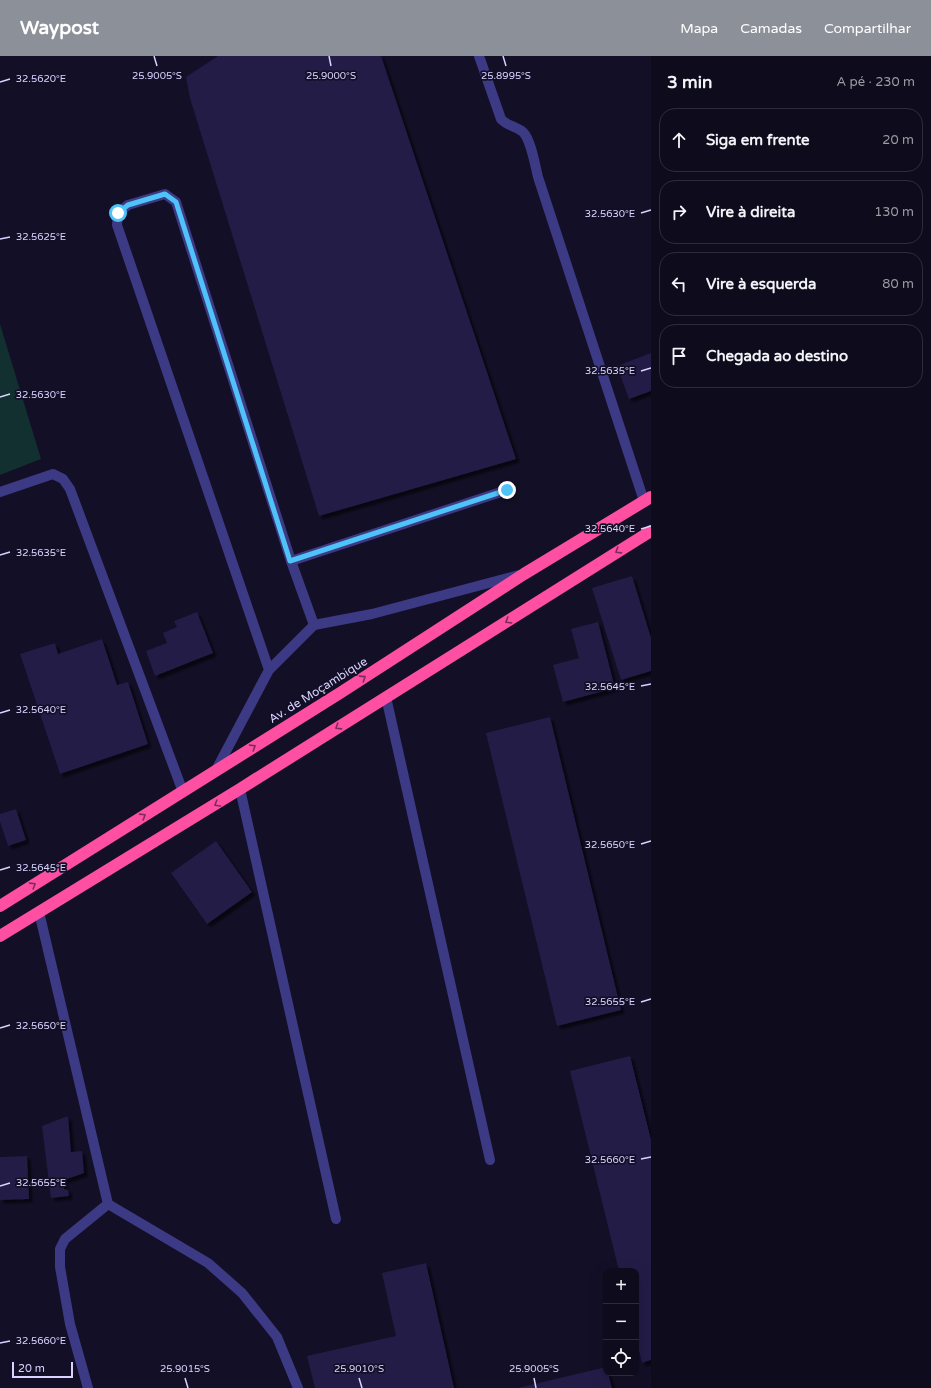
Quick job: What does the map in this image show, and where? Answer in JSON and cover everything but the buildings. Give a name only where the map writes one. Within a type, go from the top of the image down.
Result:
[{"type":"highway","name":"Av. de Moçambique","points":[[0,906],[340,693],[524,574],[648,499]]},
{"type":"highway","points":[[0,936],[240,790],[651,531]]},
{"type":"street","points":[[479,56],[501,119],[505,123],[523,132],[528,140],[538,177],[648,499]]},
{"type":"street","points":[[269,670],[117,225],[118,213],[128,205],[165,194],[176,202],[290,561],[314,625]]},
{"type":"street","points":[[0,492],[52,474],[63,479],[70,489],[183,792]]},
{"type":"street","points":[[290,561],[507,490]]},
{"type":"street","points":[[216,770],[269,670],[314,625],[372,614],[524,574]]},
{"type":"street","points":[[386,697],[490,1160]]},
{"type":"street","points":[[240,790],[336,1219]]},
{"type":"street","points":[[39,912],[108,1204],[208,1263],[242,1293],[277,1337],[298,1388]]},
{"type":"street","points":[[88,1388],[70,1324],[60,1267],[60,1249],[65,1239],[108,1204]]},
{"type":"green space","points":[[0,324],[41,459],[0,475]]},
{"type":"route","points":[[118,213],[128,205],[165,194],[176,202],[290,561],[507,490]]}]
